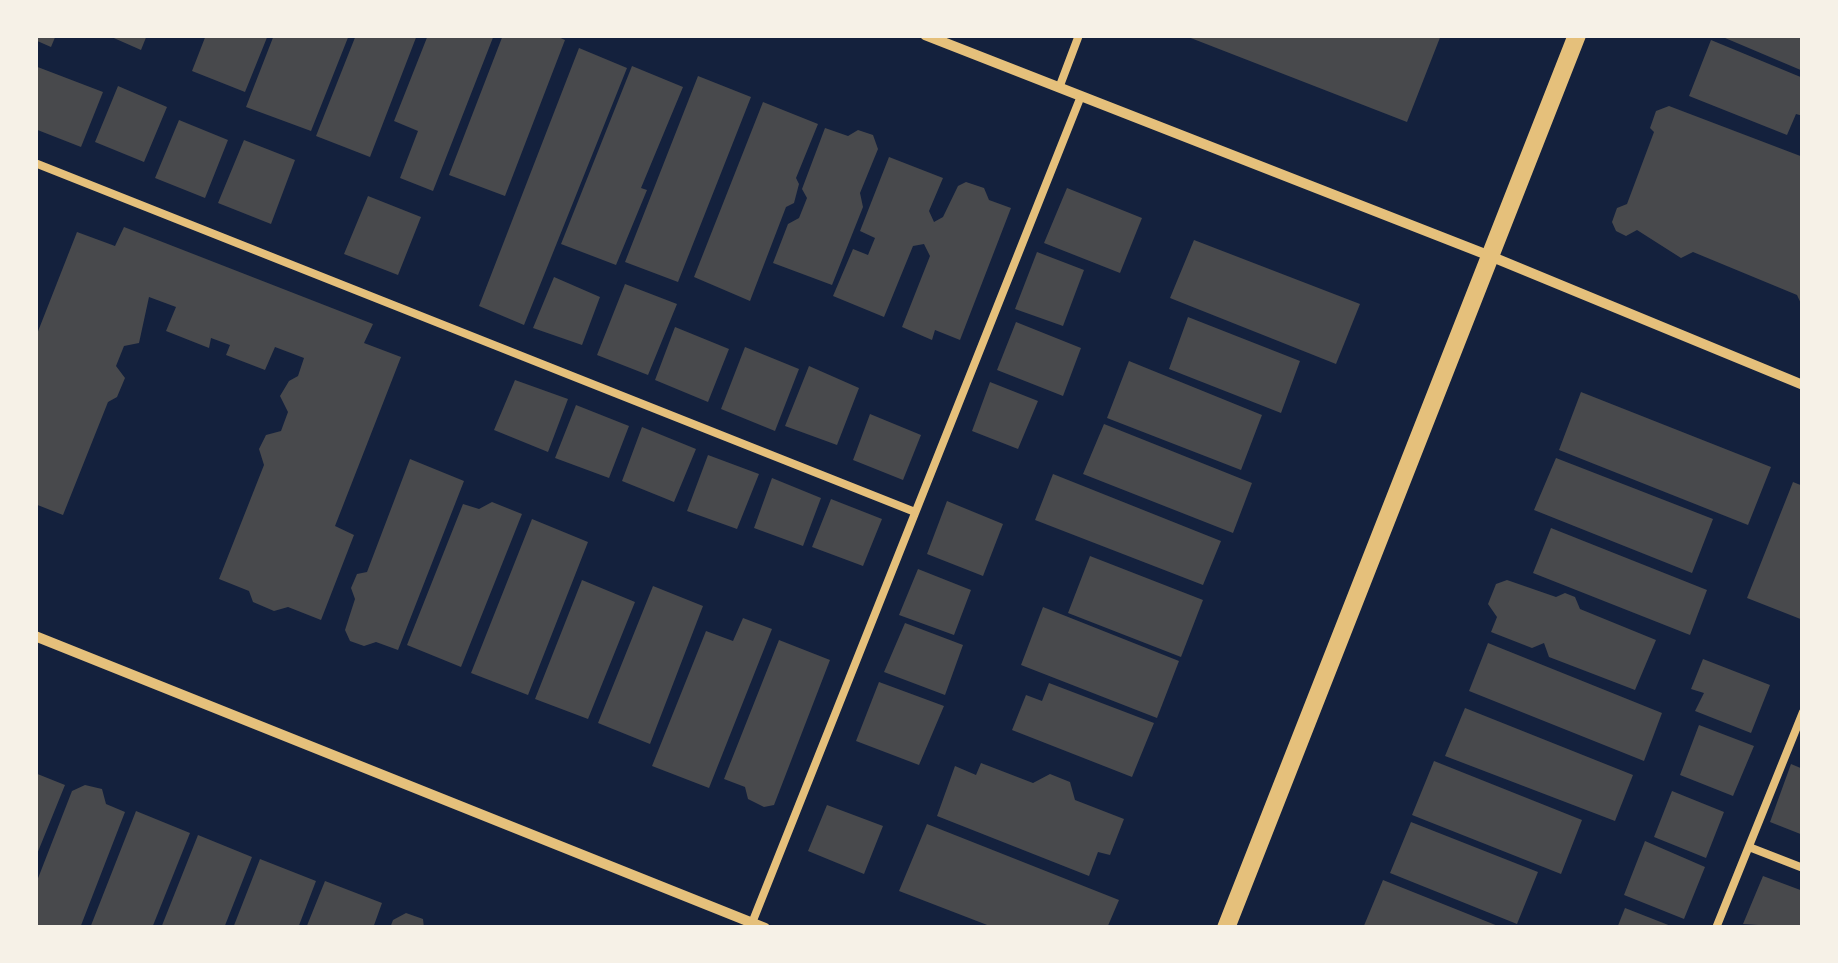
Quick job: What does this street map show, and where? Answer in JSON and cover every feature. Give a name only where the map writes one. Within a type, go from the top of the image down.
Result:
[{"type":"street","points":[[925,35],[1490,256],[1803,385]]},
{"type":"street","points":[[1226,928],[1577,35]]},
{"type":"street","points":[[35,636],[751,926],[765,928]]},
{"type":"lane","points":[[1058,88],[1079,35]]},
{"type":"lane","points":[[751,926],[1081,96]]},
{"type":"lane","points":[[35,163],[915,512]]},
{"type":"lane","points":[[1716,928],[1803,712]]},
{"type":"lane","points":[[1749,847],[1803,868]]},
{"type":"building","points":[[35,35],[56,35],[51,47],[35,40]]},
{"type":"building","points":[[107,35],[147,35],[141,50]]},
{"type":"building","points":[[206,35],[268,35],[245,92],[192,71]]},
{"type":"building","points":[[274,35],[349,35],[311,131],[246,107]]},
{"type":"building","points":[[356,35],[417,35],[370,157],[316,136]]},
{"type":"building","points":[[428,35],[494,35],[433,191],[400,178],[418,131],[394,121]]},
{"type":"building","points":[[503,35],[554,35],[565,40],[505,196],[449,175]]},
{"type":"building","points":[[1183,35],[1441,35],[1407,122]]},
{"type":"building","points":[[1718,35],[1803,35],[1803,71]]},
{"type":"building","points":[[1711,40],[1803,78],[1803,116],[1796,114],[1787,135],[1689,96]]},
{"type":"building","points":[[579,48],[627,68],[524,325],[479,306]]},
{"type":"building","points":[[35,66],[103,92],[81,147],[35,129]]},
{"type":"building","points":[[632,66],[683,87],[641,188],[647,190],[616,265],[561,244]]},
{"type":"building","points":[[698,76],[751,97],[678,282],[625,262]]},
{"type":"building","points":[[118,86],[167,107],[144,162],[95,142]]},
{"type":"building","points":[[763,102],[818,124],[796,178],[799,184],[794,203],[786,207],[750,301],[694,277]]},
{"type":"building","points":[[1669,106],[1803,157],[1803,308],[1797,295],[1693,252],[1681,258],[1637,230],[1626,236],[1616,231],[1612,222],[1617,208],[1627,204],[1654,132],[1650,128],[1656,111]]},
{"type":"building","points":[[179,120],[228,140],[205,198],[155,178]]},
{"type":"building","points":[[825,128],[848,136],[858,130],[873,135],[878,149],[860,193],[863,207],[832,285],[773,263],[788,224],[799,218],[807,198],[802,189]]},
{"type":"building","points":[[244,140],[295,160],[271,224],[218,203]]},
{"type":"building","points":[[889,157],[943,178],[929,211],[934,222],[943,217],[958,186],[966,182],[984,188],[989,200],[1011,208],[960,340],[935,330],[932,340],[902,327],[930,256],[924,244],[913,246],[884,317],[833,296],[853,249],[868,255],[875,238],[860,231]]},
{"type":"building","points":[[1067,188],[1142,218],[1120,273],[1044,243]]},
{"type":"building","points":[[368,196],[421,217],[398,275],[344,254]]},
{"type":"building","points":[[124,227],[373,324],[364,343],[401,357],[335,526],[354,535],[321,620],[288,607],[274,611],[253,602],[249,591],[219,579],[264,465],[259,449],[266,435],[281,431],[288,412],[280,396],[289,381],[298,376],[304,358],[275,347],[265,370],[226,355],[230,345],[211,338],[209,348],[166,331],[176,307],[149,297],[139,343],[124,346],[116,366],[125,378],[117,397],[108,402],[63,515],[35,504],[35,339],[77,232],[115,246]]},
{"type":"building","points":[[1194,240],[1360,304],[1336,364],[1170,298]]},
{"type":"building","points":[[1037,252],[1084,270],[1063,326],[1015,309]]},
{"type":"building","points":[[554,277],[600,297],[582,345],[533,328]]},
{"type":"building","points":[[625,284],[677,304],[648,375],[597,355]]},
{"type":"building","points":[[1188,317],[1300,361],[1281,413],[1169,369]]},
{"type":"building","points":[[1016,322],[1081,348],[1063,396],[997,370]]},
{"type":"building","points":[[675,327],[729,349],[708,402],[655,380]]},
{"type":"building","points":[[745,347],[799,369],[775,431],[721,409]]},
{"type":"building","points":[[1129,361],[1262,415],[1241,470],[1107,418]]},
{"type":"building","points":[[809,366],[859,388],[837,445],[785,426]]},
{"type":"building","points":[[515,380],[568,399],[548,452],[494,430]]},
{"type":"building","points":[[990,382],[1038,401],[1018,449],[972,431]]},
{"type":"building","points":[[1581,392],[1771,467],[1748,525],[1559,450]]},
{"type":"building","points":[[576,405],[629,426],[609,478],[555,458]]},
{"type":"building","points":[[870,414],[921,435],[903,480],[853,460]]},
{"type":"building","points":[[1104,424],[1252,483],[1233,533],[1083,474]]},
{"type":"building","points":[[642,427],[696,449],[674,502],[622,481]]},
{"type":"building","points":[[708,455],[759,474],[737,529],[687,511]]},
{"type":"building","points":[[1556,458],[1713,519],[1692,573],[1534,510]]},
{"type":"building","points":[[410,459],[464,481],[398,650],[376,642],[364,646],[350,641],[345,630],[355,599],[351,588],[357,574],[367,572]]},
{"type":"building","points":[[1053,474],[1221,541],[1203,585],[1035,520]]},
{"type":"building","points":[[772,478],[821,498],[803,546],[754,528]]},
{"type":"building","points":[[1793,482],[1803,486],[1803,620],[1747,598]]},
{"type":"building","points":[[831,499],[882,519],[863,566],[812,547]]},
{"type":"building","points":[[947,501],[1003,524],[983,576],[927,554]]},
{"type":"building","points":[[492,502],[522,514],[461,667],[407,645],[463,504],[479,509]]},
{"type":"building","points":[[532,519],[588,542],[528,695],[471,673]]},
{"type":"building","points":[[1551,528],[1707,590],[1690,635],[1533,573]]},
{"type":"building","points":[[1090,556],[1203,600],[1181,657],[1068,613]]},
{"type":"building","points":[[918,569],[971,590],[954,635],[899,615]]},
{"type":"building","points":[[582,580],[635,602],[588,719],[535,699]]},
{"type":"building","points":[[1507,580],[1556,597],[1565,593],[1575,597],[1580,609],[1656,640],[1635,690],[1549,657],[1544,643],[1532,648],[1491,632],[1497,617],[1488,604],[1496,584]]},
{"type":"building","points":[[653,586],[703,606],[650,744],[598,723]]},
{"type":"building","points":[[1043,607],[1179,661],[1157,718],[1021,665]]},
{"type":"building","points":[[743,618],[772,629],[709,788],[652,766],[706,631],[733,641]]},
{"type":"building","points":[[905,623],[963,645],[945,695],[884,672]]},
{"type":"building","points":[[779,640],[830,660],[774,805],[764,807],[748,799],[745,787],[724,779]]},
{"type":"building","points":[[1488,643],[1662,713],[1644,761],[1469,691]]},
{"type":"building","points":[[1703,659],[1770,685],[1751,733],[1695,711],[1704,693],[1691,689]]},
{"type":"building","points":[[879,682],[944,706],[919,765],[856,741]]},
{"type":"building","points":[[1049,683],[1154,723],[1132,777],[1012,730],[1026,695],[1042,701]]},
{"type":"building","points":[[1465,708],[1633,775],[1615,821],[1445,756]]},
{"type":"building","points":[[1699,725],[1754,746],[1733,796],[1680,775]]},
{"type":"building","points":[[1434,761],[1582,820],[1561,874],[1412,815]]},
{"type":"building","points":[[981,763],[1033,783],[1050,774],[1070,782],[1075,800],[1124,819],[1110,855],[1098,852],[1089,876],[937,816],[955,766],[976,775]]},
{"type":"building","points":[[1791,764],[1803,769],[1803,835],[1770,822]]},
{"type":"building","points":[[35,773],[65,785],[35,859]]},
{"type":"building","points":[[85,785],[102,789],[106,804],[125,812],[80,928],[35,928],[35,886],[72,791]]},
{"type":"building","points":[[1672,791],[1724,812],[1706,858],[1654,837]]},
{"type":"building","points":[[827,805],[883,826],[864,874],[808,851]]},
{"type":"building","points":[[136,811],[190,833],[152,928],[90,928]]},
{"type":"building","points":[[1411,822],[1538,872],[1517,924],[1390,873]]},
{"type":"building","points":[[927,824],[1119,900],[1107,928],[995,928],[899,891]]},
{"type":"building","points":[[198,835],[252,857],[224,928],[161,928]]},
{"type":"building","points":[[1645,841],[1705,867],[1684,919],[1624,895]]},
{"type":"building","points":[[260,859],[316,881],[298,928],[233,928]]},
{"type":"building","points":[[1763,876],[1803,891],[1803,928],[1743,924]]},
{"type":"building","points":[[1383,880],[1503,928],[1363,928]]},
{"type":"building","points":[[325,881],[382,903],[373,928],[306,928]]},
{"type":"building","points":[[1625,908],[1676,928],[1617,928]]},
{"type":"building","points":[[406,913],[423,919],[424,928],[390,928],[393,920]]}]
